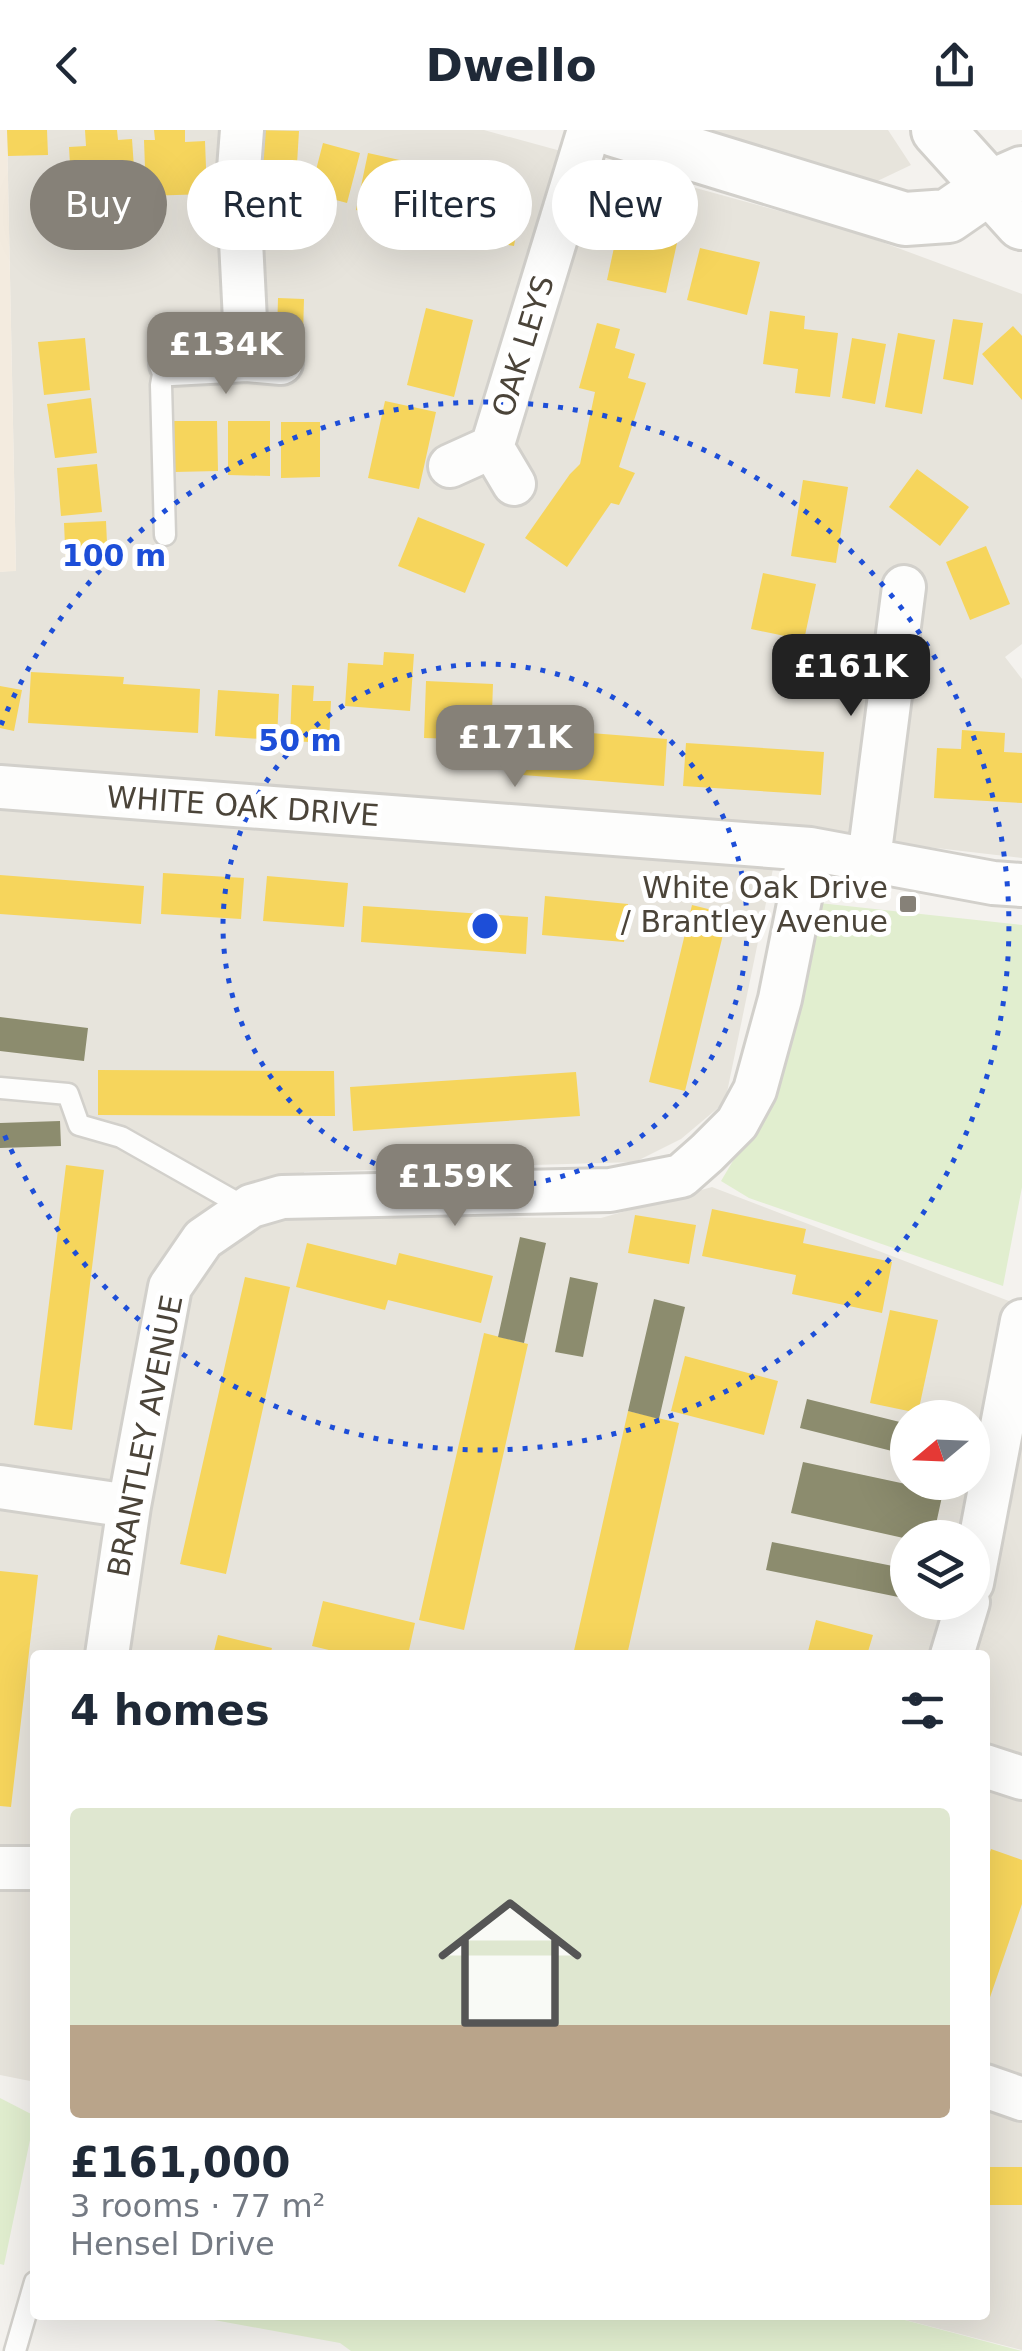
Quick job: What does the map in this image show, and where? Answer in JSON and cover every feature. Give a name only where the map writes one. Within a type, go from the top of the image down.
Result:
[{"type":"street","points":[[172,364],[264,361],[238,182],[242,130]]},
{"type":"street","name":"OAK LEYS","points":[[514,484],[492,447],[588,130]]},
{"type":"street","points":[[614,130],[905,219],[948,216],[1011,194],[938,130]]},
{"type":"street","name":"OAK LEYS","points":[[450,466],[492,447]]},
{"type":"street","points":[[869,860],[904,587]]},
{"type":"street","name":"WHITE OAK DRIVE","points":[[0,787],[810,849],[1022,885]]},
{"type":"street","name":"BRANTLEY AVENUE","points":[[109,1650],[129,1506],[170,1287],[204,1239],[248,1209],[282,1197],[610,1190],[680,1176],[737,1123],[756,1090],[780,999],[810,849]]},
{"type":"street","points":[[984,1520],[1022,1321]]},
{"type":"street","points":[[0,1487],[129,1506]]},
{"type":"street","points":[[954,1650],[963,1620]]},
{"type":"street","points":[[990,1768],[1022,1778]]},
{"type":"street","points":[[0,1868],[30,1868]]},
{"type":"street","points":[[990,2088],[1022,2099]]},
{"type":"lane","points":[[165,535],[161,385],[163,374],[172,364]]},
{"type":"lane","points":[[0,1088],[68,1094],[79,1125],[122,1137],[248,1209]]},
{"type":"lane","points":[[15,2351],[30,2299]]},
{"type":"shaded area","points":[[0,130],[7,130],[16,571],[0,572]]},
{"type":"shaded area","points":[[7,130],[484,130],[593,160],[552,160],[552,250],[698,250],[698,189],[852,231],[1022,294],[1022,644],[1005,657],[1022,679],[1022,858],[781,830],[725,1102],[681,1139],[635,1162],[304,1172],[301,1216],[601,1218],[712,1187],[1022,1306],[1022,2350],[905,2320],[990,2320],[990,1650],[30,1650],[30,2081],[0,2075],[0,572],[16,570]]},
{"type":"shaded area","points":[[678,130],[888,130],[911,165],[869,185]]},
{"type":"green space","points":[[810,902],[1022,925],[1022,1187],[1003,1286],[749,1198],[721,1181],[762,1112]]},
{"type":"green space","points":[[0,2098],[30,2113],[30,2140],[4,2265],[0,2264]]},
{"type":"green space","points":[[214,2320],[905,2320],[1022,2351],[351,2351],[340,2343]]},
{"type":"building: Homes","points":[[7,130],[47,130],[48,155],[8,156]]},
{"type":"building: Homes","points":[[85,130],[117,130],[118,140],[132,139],[133,160],[70,160],[69,147],[86,146]]},
{"type":"building: Homes","points":[[154,130],[185,130],[185,142],[205,141],[206,160],[187,160],[187,195],[167,195],[167,160],[145,160],[144,140],[155,140]]},
{"type":"building: Homes","points":[[255,130],[299,131],[297,160],[254,160]]},
{"type":"building: Homes","points":[[323,143],[360,153],[347,203],[337,200],[337,160],[319,160]]},
{"type":"building: Homes","points":[[368,153],[400,160],[367,160]]},
{"type":"building: Homes","points":[[700,248],[760,262],[747,315],[687,300]]},
{"type":"building: Homes","points":[[613,250],[675,250],[666,293],[607,280]]},
{"type":"building: Homes","points":[[278,298],[304,299],[303,335],[277,335]]},
{"type":"building: Homes","points":[[426,308],[473,320],[454,397],[407,385]]},
{"type":"building: Homes","points":[[770,311],[805,316],[804,329],[838,333],[830,397],[795,393],[798,369],[763,364]]},
{"type":"building: Homes","points":[[953,319],[983,323],[973,385],[943,379]]},
{"type":"building: Homes","points":[[597,323],[620,329],[615,348],[635,354],[628,378],[646,383],[619,467],[635,473],[619,505],[611,503],[567,567],[525,538],[580,464],[595,392],[579,388]]},
{"type":"building: Homes","points":[[1013,326],[1022,336],[1022,400],[982,354]]},
{"type":"building: Homes","points":[[898,333],[935,340],[922,414],[885,407]]},
{"type":"building: Homes","points":[[85,338],[90,390],[44,395],[38,342]]},
{"type":"building: Homes","points":[[852,338],[886,344],[875,404],[842,398]]},
{"type":"building: Homes","points":[[91,398],[97,453],[55,458],[47,404]]},
{"type":"building: Homes","points":[[385,401],[436,412],[419,489],[368,478]]},
{"type":"building: Homes","points":[[173,421],[217,421],[218,471],[174,472]]},
{"type":"building: Homes","points":[[228,421],[270,421],[270,476],[228,475]]},
{"type":"building: Homes","points":[[281,422],[320,422],[320,477],[281,478]]},
{"type":"building: Homes","points":[[97,464],[102,512],[61,516],[57,468]]},
{"type":"building: Homes","points":[[917,469],[969,507],[940,546],[889,507]]},
{"type":"building: Homes","points":[[803,480],[848,487],[836,563],[791,556]]},
{"type":"building: Homes","points":[[418,517],[485,544],[465,593],[398,566]]},
{"type":"building: Homes","points":[[106,521],[108,566],[66,568],[64,523]]},
{"type":"building: Homes","points":[[986,546],[1010,604],[970,620],[946,562]]},
{"type":"building: Homes","points":[[763,573],[816,584],[804,640],[751,629]]},
{"type":"building: Homes","points":[[384,652],[414,654],[410,711],[345,706],[348,663],[383,665]]},
{"type":"building: Homes","points":[[31,672],[124,677],[123,684],[200,689],[198,733],[28,723]]},
{"type":"building: Homes","points":[[426,681],[493,684],[491,740],[424,738]]},
{"type":"building: Homes","points":[[292,685],[314,686],[313,701],[331,701],[329,743],[290,741]]},
{"type":"building: Homes","points":[[0,686],[22,690],[14,731],[0,728]]},
{"type":"building: Homes","points":[[218,690],[279,694],[277,740],[215,736]]},
{"type":"building: Homes","points":[[527,728],[667,739],[664,786],[523,775]]},
{"type":"building: Homes","points":[[962,730],[1005,733],[1004,752],[1022,753],[1022,803],[934,798],[937,748],[961,749]]},
{"type":"building: Homes","points":[[686,743],[824,752],[821,795],[683,786]]},
{"type":"building: Homes","points":[[163,873],[244,878],[241,919],[161,914]]},
{"type":"building: Homes","points":[[0,875],[144,886],[141,924],[0,914]]},
{"type":"building: Homes","points":[[267,876],[348,883],[344,927],[263,921]]},
{"type":"building: Homes","points":[[545,896],[628,904],[624,942],[542,935]]},
{"type":"building: Homes","points":[[692,905],[728,914],[685,1091],[649,1082]]},
{"type":"building: Homes","points":[[363,906],[528,917],[526,954],[361,942]]},
{"type":"building: Homes","points":[[98,1070],[334,1071],[335,1116],[98,1115]]},
{"type":"building: Homes","points":[[576,1072],[580,1116],[353,1131],[350,1087]]},
{"type":"building: Homes","points":[[66,1165],[104,1170],[72,1430],[34,1425]]},
{"type":"building: Homes","points":[[712,1209],[806,1229],[803,1243],[892,1262],[882,1313],[792,1294],[796,1275],[702,1256]]},
{"type":"building: Homes","points":[[635,1215],[696,1225],[689,1264],[628,1253]]},
{"type":"building: Homes","points":[[307,1243],[396,1265],[399,1253],[493,1276],[481,1323],[388,1300],[385,1310],[296,1287]]},
{"type":"building: Homes","points":[[245,1277],[290,1287],[226,1574],[180,1564]]},
{"type":"building: Homes","points":[[890,1310],[938,1320],[921,1400],[890,1400],[890,1407],[870,1403]]},
{"type":"building: Homes","points":[[484,1333],[528,1344],[464,1630],[419,1620]]},
{"type":"building: Homes","points":[[685,1356],[778,1381],[764,1435],[671,1411]]},
{"type":"building: Homes","points":[[628,1411],[679,1423],[628,1650],[574,1650]]},
{"type":"building: Homes","points":[[0,1571],[38,1575],[11,1807],[0,1806]]},
{"type":"building: Homes","points":[[323,1601],[415,1623],[409,1650],[329,1650],[312,1646]]},
{"type":"building: Homes","points":[[816,1620],[873,1635],[868,1650],[808,1650]]},
{"type":"building: Homes","points":[[218,1635],[272,1648],[271,1650],[214,1650]]},
{"type":"building: Homes","points":[[991,1849],[1022,1860],[1022,1904],[990,1997]]},
{"type":"building: Homes","points":[[990,2167],[1022,2167],[1022,2205],[990,2205]]},
{"type":"building: Industry","points":[[0,1017],[88,1028],[84,1061],[0,1051]]},
{"type":"building: Industry","points":[[60,1121],[61,1146],[0,1148],[0,1123]]},
{"type":"building: Industry","points":[[520,1237],[546,1243],[524,1343],[498,1337]]},
{"type":"building: Industry","points":[[570,1277],[598,1283],[583,1357],[555,1352]]},
{"type":"building: Industry","points":[[654,1299],[685,1307],[659,1419],[628,1411]]},
{"type":"building: Industry","points":[[807,1399],[890,1420],[890,1450],[800,1428]]},
{"type":"building: Industry","points":[[803,1462],[890,1481],[890,1500],[941,1500],[937,1520],[890,1520],[890,1535],[791,1513]]},
{"type":"building: Industry","points":[[772,1542],[890,1565],[890,1595],[766,1570]]},
{"type":"place","name":"White Oak Drive / Brantley Avenue","points":[[908,904]]}]
